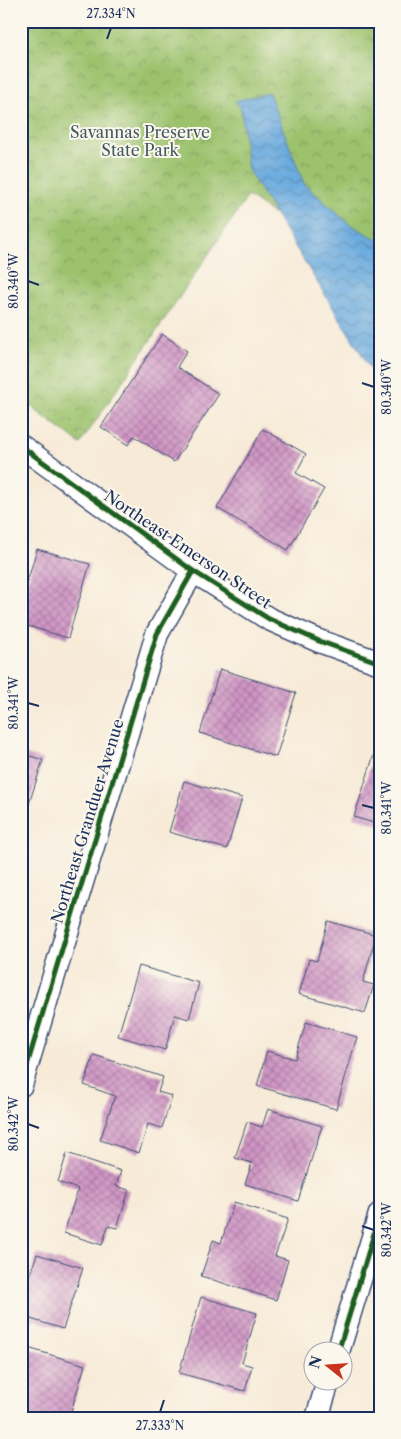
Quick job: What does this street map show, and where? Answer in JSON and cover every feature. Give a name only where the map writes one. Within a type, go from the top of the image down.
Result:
[{"type":"street","name":"Northeast Emerson Street","points":[[21,446],[193,571],[269,619],[319,641],[380,663]]},
{"type":"street","name":"Northeast Granduer Avenue","points":[[21,1085],[157,634],[193,571]]},
{"type":"street","points":[[341,1342],[380,1214]]},
{"type":"street","points":[[317,1418],[325,1392]]},
{"type":"green space","name":"Savannas Preserve State Park","points":[[21,21],[380,21],[380,288],[248,196],[80,444],[21,399]]},
{"type":"water","points":[[269,93],[304,184],[349,224],[380,241],[380,384],[248,170],[241,108],[235,101]]},
{"type":"building","points":[[162,334],[187,351],[177,367],[219,394],[174,462],[134,436],[128,445],[101,427]]},
{"type":"building","points":[[263,429],[306,454],[296,473],[324,489],[288,550],[217,508]]},
{"type":"building","points":[[37,549],[90,564],[68,638],[21,624],[21,585],[26,586]]},
{"type":"building","points":[[220,669],[296,693],[276,757],[200,733]]},
{"type":"building","points":[[378,742],[380,743],[380,825],[354,817]]},
{"type":"building","points":[[21,753],[43,760],[27,810],[21,809]]},
{"type":"building","points":[[184,781],[242,798],[227,849],[169,832]]},
{"type":"building","points":[[328,921],[376,935],[363,982],[374,985],[365,1013],[299,994],[309,959],[317,961]]},
{"type":"building","points":[[139,966],[199,983],[189,1019],[175,1015],[165,1050],[118,1036]]},
{"type":"building","points":[[306,1022],[357,1037],[336,1109],[257,1086],[267,1051],[295,1059]]},
{"type":"building","points":[[94,1055],[163,1077],[158,1092],[172,1096],[162,1128],[148,1124],[139,1153],[100,1140],[115,1096],[84,1085]]},
{"type":"building","points":[[268,1109],[322,1126],[298,1201],[245,1184],[252,1163],[235,1158],[247,1122],[262,1127]]},
{"type":"building","points":[[67,1153],[121,1171],[116,1186],[129,1190],[117,1228],[108,1226],[102,1245],[64,1233],[78,1189],[58,1182]]},
{"type":"building","points":[[234,1202],[288,1219],[275,1256],[288,1260],[276,1300],[201,1276],[213,1240],[221,1243]]},
{"type":"building","points":[[37,1254],[83,1268],[63,1329],[21,1316],[21,1302]]},
{"type":"building","points":[[201,1297],[257,1313],[242,1363],[252,1366],[245,1391],[179,1373]]},
{"type":"building","points":[[21,1346],[85,1365],[69,1418],[21,1418],[21,1405],[28,1382],[21,1380]]},
{"type":"building","points":[[210,1410],[237,1417],[237,1418],[207,1418]]},
{"type":"cycle path","points":[[21,446],[193,571],[269,619],[319,641],[380,663]]},
{"type":"cycle path","points":[[21,1085],[157,634],[193,571]]},
{"type":"cycle path","points":[[341,1342],[380,1214]]}]
